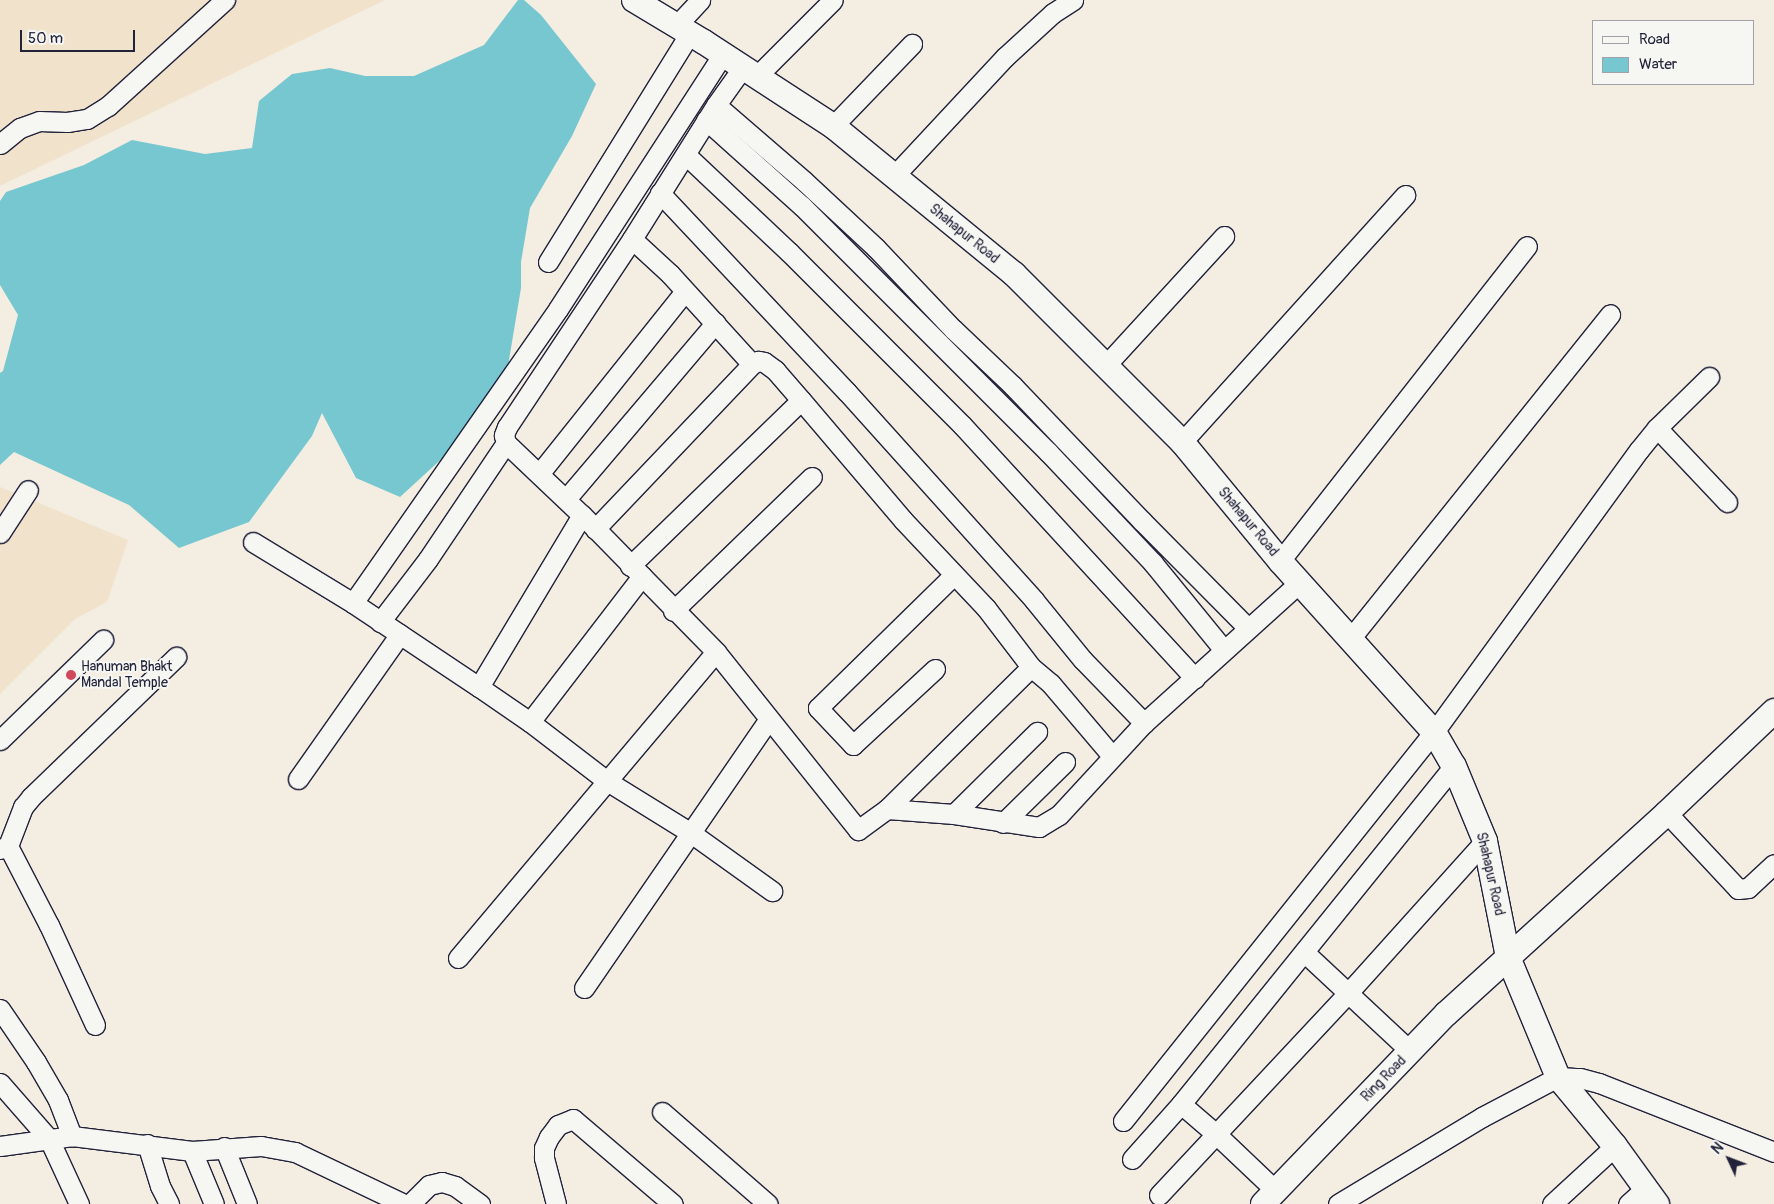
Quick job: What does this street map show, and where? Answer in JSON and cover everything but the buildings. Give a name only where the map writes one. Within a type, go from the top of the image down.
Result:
[{"type":"main road","name":"Shahapur Road","points":[[634,0],[723,54],[833,126],[1014,274],[1182,442],[1280,561],[1434,732],[1454,766],[1485,841],[1508,957],[1558,1077],[1616,1146],[1651,1196]]},
{"type":"main road","name":"Ring Road","points":[[1269,1197],[1446,1014],[1667,813],[1774,711]]},
{"type":"street","points":[[0,144],[20,128],[39,121],[67,122],[87,119],[108,106],[225,0]]},
{"type":"street","points":[[548,262],[700,0]]},
{"type":"street","points":[[833,0],[750,72],[711,112],[632,239],[507,427],[504,435],[506,443],[566,499],[716,652],[858,830],[887,809],[1031,667]]},
{"type":"street","points":[[894,176],[1006,57],[1053,14],[1073,0]]},
{"type":"street","points":[[833,126],[912,44]]},
{"type":"street","points":[[353,603],[558,309],[723,54]]},
{"type":"street","points":[[711,112],[804,181],[876,248],[953,329],[1020,392],[1142,521],[1248,628]]},
{"type":"street","points":[[711,112],[802,206],[1048,452],[1153,563],[1224,650]]},
{"type":"street","points":[[686,155],[789,252],[962,425],[1195,678]]},
{"type":"street","points":[[660,193],[847,392],[1034,600],[1083,660],[1144,723]]},
{"type":"street","points":[[1182,442],[1405,196]]},
{"type":"street","points":[[1106,365],[1224,236]]},
{"type":"street","points":[[632,239],[686,291],[752,364]]},
{"type":"street","points":[[1280,561],[1527,246]]},
{"type":"street","points":[[539,474],[686,291]]},
{"type":"street","points":[[1350,639],[1610,314]]},
{"type":"street","points":[[566,499],[715,323]]},
{"type":"street","points":[[595,529],[752,364],[758,361],[770,366],[903,520],[986,608],[1031,667],[1051,684],[1112,756]]},
{"type":"street","points":[[1123,1121],[1434,732],[1657,428],[1709,376]]},
{"type":"street","points":[[530,722],[636,571],[801,400]]},
{"type":"street","points":[[1657,428],[1727,502]]},
{"type":"street","points":[[380,622],[428,559],[506,443]]},
{"type":"street","points":[[674,610],[812,476]]},
{"type":"street","points":[[0,533],[28,490]]},
{"type":"street","points":[[479,687],[582,515]]},
{"type":"street","points":[[253,542],[353,603],[479,687],[530,722],[607,781],[691,833],[772,891]]},
{"type":"street","points":[[935,668],[854,745],[818,708],[954,575]]},
{"type":"street","points":[[887,809],[954,814],[1039,827],[1058,815],[1144,723],[1300,582]]},
{"type":"street","points":[[298,779],[400,634]]},
{"type":"street","points":[[0,740],[103,640]]},
{"type":"street","points":[[458,958],[716,652]]},
{"type":"street","points":[[95,1025],[49,925],[4,848],[23,807],[31,797],[176,657]]},
{"type":"street","points":[[584,988],[770,719]]},
{"type":"street","points":[[954,814],[1037,732]]},
{"type":"street","points":[[1003,823],[1065,762]]},
{"type":"street","points":[[1132,1159],[1181,1104],[1454,766]]},
{"type":"street","points":[[1667,813],[1738,889],[1748,888],[1774,864]]},
{"type":"street","points":[[1160,1195],[1348,993],[1485,841]]},
{"type":"street","points":[[1304,952],[1410,1051]]},
{"type":"street","points":[[0,1008],[32,1054],[58,1100],[72,1136]]},
{"type":"street","points":[[1338,1204],[1482,1117],[1558,1077],[1580,1078],[1599,1083],[1774,1152]]},
{"type":"street","points":[[0,1083],[49,1139],[79,1204]]},
{"type":"street","points":[[1181,1104],[1216,1134],[1269,1197]]},
{"type":"street","points":[[662,1112],[768,1204]]},
{"type":"street","points":[[556,1204],[544,1158],[544,1148],[549,1137],[558,1126],[572,1119],[673,1204]]},
{"type":"street","points":[[0,1146],[72,1136],[192,1151],[224,1147],[261,1146],[295,1152],[404,1204]]},
{"type":"street","points":[[147,1144],[160,1186],[169,1204]]},
{"type":"street","points":[[1552,1204],[1616,1146]]},
{"type":"street","points":[[224,1147],[247,1204]]},
{"type":"street","points":[[192,1151],[214,1204]]},
{"type":"street","points":[[410,1204],[429,1185],[442,1182],[455,1186],[480,1204]]},
{"type":"street","points":[[1628,1204],[1651,1196]]},
{"type":"shaded area","points":[[0,0],[385,0],[0,186]]},
{"type":"shaded area","points":[[0,487],[128,540],[107,602],[75,619],[0,694]]},
{"type":"water","points":[[518,0],[524,0],[541,15],[596,84],[572,136],[530,208],[521,262],[521,288],[505,384],[460,442],[400,497],[356,478],[322,413],[312,436],[249,522],[179,548],[129,505],[14,452],[0,465],[0,373],[3,371],[18,315],[0,285],[0,201],[6,192],[84,165],[132,140],[205,154],[252,148],[259,101],[292,74],[330,68],[365,76],[414,76],[484,45]]},
{"type":"place","name":"Hanuman Bhakt Mandal Temple","points":[[71,675]]}]
